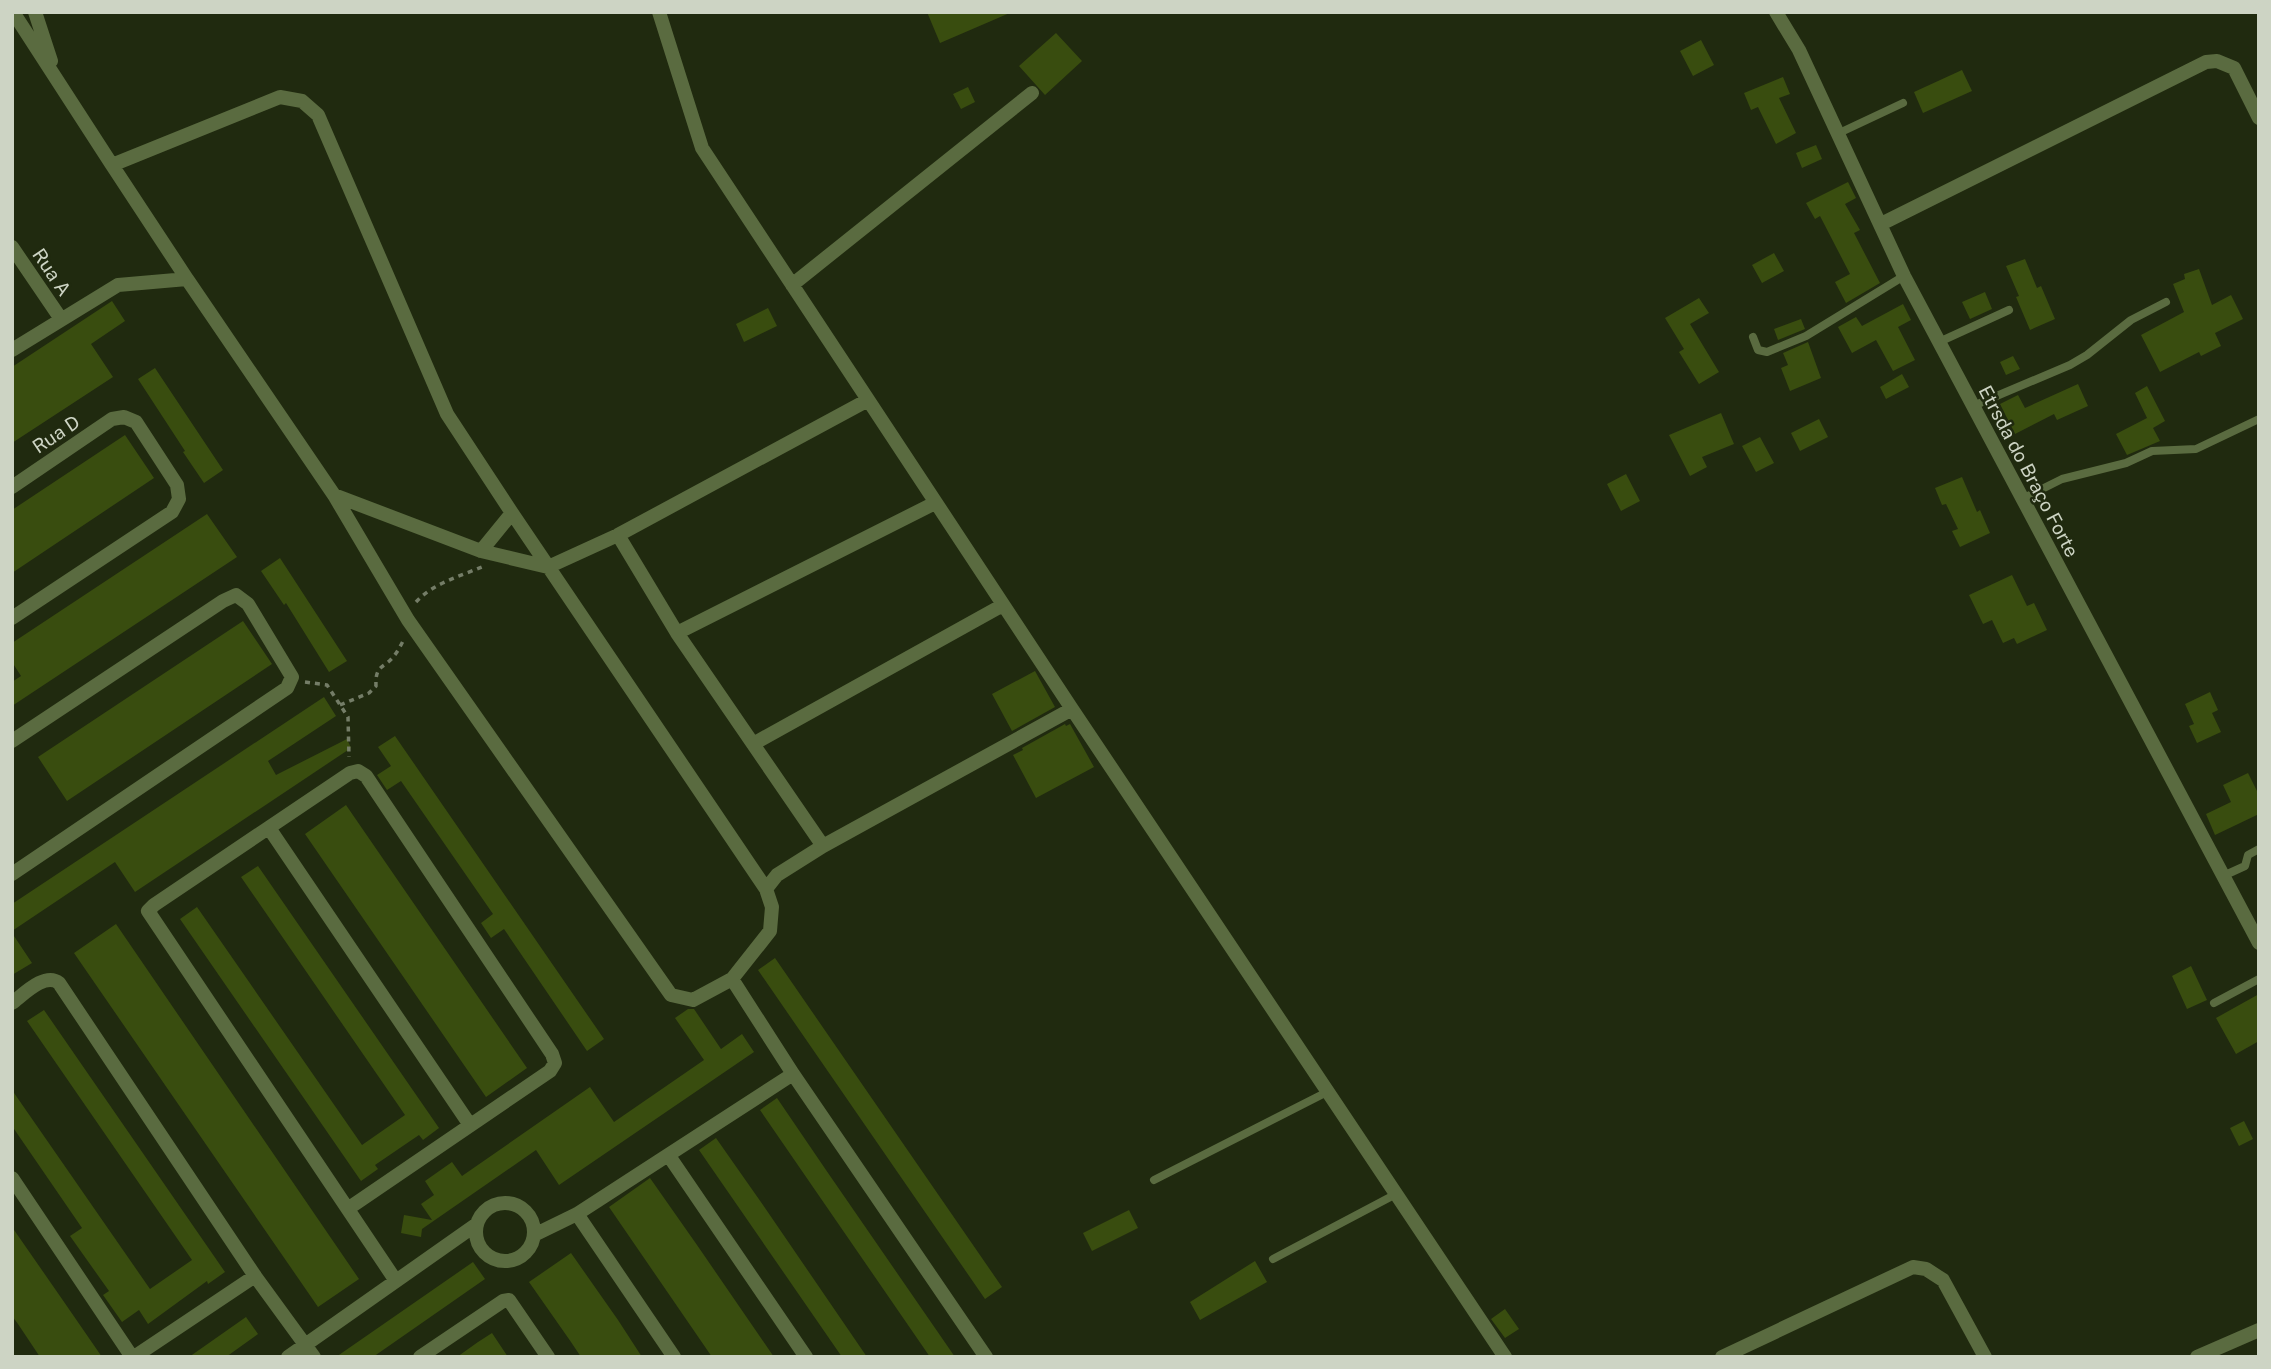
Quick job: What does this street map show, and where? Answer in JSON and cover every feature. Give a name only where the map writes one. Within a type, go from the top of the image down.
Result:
[{"type":"street","points":[[13,12],[56,77],[112,164],[187,279],[334,495],[408,620],[671,995],[693,1000],[732,979],[770,931],[772,907],[766,889],[447,414],[318,115],[302,100],[280,97],[112,164]]},
{"type":"street","points":[[34,12],[56,77]]},
{"type":"street","points":[[659,12],[702,148],[935,503],[1505,1357]]},
{"type":"street","name":"Etrsda do Braço Forte","points":[[1776,12],[1799,50],[1904,276],[2259,943]]},
{"type":"street","points":[[1881,224],[2206,62],[2217,61],[2234,68],[2259,118]]},
{"type":"street","points":[[792,285],[1032,93]]},
{"type":"street","name":"Rua A","points":[[12,247],[61,319]]},
{"type":"street","points":[[12,350],[118,285],[187,279]]},
{"type":"street","points":[[334,495],[481,551],[548,567],[618,535],[868,400]]},
{"type":"street","name":"Rua D","points":[[12,487],[112,419],[124,417],[136,422],[177,485],[180,499],[172,512],[12,618]]},
{"type":"street","points":[[677,634],[935,503]]},
{"type":"street","points":[[481,551],[512,513]]},
{"type":"street","points":[[618,535],[677,634],[823,846]]},
{"type":"street","points":[[12,741],[223,600],[236,596],[248,604],[291,673],[292,681],[287,688],[12,874]]},
{"type":"street","points":[[753,744],[1003,605]]},
{"type":"street","points":[[766,889],[777,875],[823,846],[1072,709]]},
{"type":"street","points":[[349,1208],[550,1071],[554,1058],[366,776],[358,771],[350,773],[153,905],[148,911],[396,1281]]},
{"type":"street","points":[[269,828],[470,1125]]},
{"type":"street","points":[[12,1003],[47,979],[55,979],[59,983],[255,1276],[309,1350]]},
{"type":"street","points":[[732,979],[793,1074],[986,1357]]},
{"type":"street","points":[[534,1235],[577,1214],[793,1074]]},
{"type":"street","points":[[669,1156],[806,1357]]},
{"type":"street","points":[[12,1178],[133,1357],[255,1276]]},
{"type":"street","points":[[288,1357],[309,1350],[396,1281],[477,1224],[487,1208],[496,1204],[514,1204],[530,1216],[534,1235],[531,1244],[519,1258],[500,1260],[483,1251],[478,1243],[477,1224]]},
{"type":"street","points":[[577,1214],[674,1357]]},
{"type":"street","points":[[1722,1357],[1913,1267],[1926,1269],[1943,1280],[1985,1357]]},
{"type":"street","points":[[420,1357],[503,1301],[509,1300],[548,1357]]},
{"type":"street","points":[[2197,1357],[2259,1330]]},
{"type":"lane","points":[[1837,134],[1903,103]]},
{"type":"lane","points":[[1752,337],[1758,349],[1767,352],[1806,336],[1904,276]]},
{"type":"lane","points":[[1973,406],[2070,365],[2131,320],[2166,302]]},
{"type":"lane","points":[[1939,342],[2009,310]]},
{"type":"lane","points":[[2022,499],[2062,479],[2126,463],[2152,451],[2196,449],[2259,419]]},
{"type":"lane","points":[[2223,876],[2245,866],[2248,855],[2259,849]]},
{"type":"lane","points":[[2214,1003],[2259,979]]},
{"type":"lane","points":[[1154,1180],[1329,1091]]},
{"type":"lane","points":[[1273,1259],[1398,1194]]},
{"type":"path","points":[[292,681],[327,685],[348,717],[350,773]]},
{"type":"building","points":[[927,12],[1012,12],[940,43]]},
{"type":"building","points":[[1056,33],[1082,61],[1045,95],[1019,66]]},
{"type":"building","points":[[1701,40],[1714,65],[1693,76],[1680,51]]},
{"type":"building","points":[[1962,70],[1972,91],[1923,113],[1914,92]]},
{"type":"building","points":[[1783,77],[1790,94],[1779,98],[1796,133],[1776,144],[1758,107],[1751,110],[1744,93]]},
{"type":"building","points":[[968,87],[975,102],[961,109],[953,94]]},
{"type":"building","points":[[1816,145],[1822,159],[1802,168],[1796,153]]},
{"type":"building","points":[[1848,182],[1856,198],[1845,204],[1860,230],[1854,233],[1880,283],[1846,303],[1835,282],[1850,274],[1820,216],[1815,219],[1806,203]]},
{"type":"building","points":[[1774,253],[1784,271],[1762,283],[1752,265]]},
{"type":"building","points":[[2025,259],[2037,288],[2041,286],[2055,319],[2030,330],[2006,266]]},
{"type":"building","points":[[2199,269],[2212,305],[2231,295],[2243,319],[2215,333],[2221,346],[2201,356],[2199,352],[2160,372],[2141,335],[2184,312],[2173,284],[2185,279],[2184,274]]},
{"type":"building","points":[[1985,292],[1992,309],[1970,319],[1962,302]]},
{"type":"building","points":[[1699,298],[1709,313],[1690,324],[1719,372],[1699,384],[1679,352],[1684,349],[1665,318]]},
{"type":"building","points":[[112,301],[125,321],[91,344],[113,377],[12,443],[12,367]]},
{"type":"building","points":[[1903,304],[1911,320],[1898,327],[1915,360],[1893,371],[1876,340],[1852,353],[1838,327],[1856,317],[1862,326]]},
{"type":"building","points":[[768,308],[777,326],[744,342],[736,324]]},
{"type":"building","points":[[1801,319],[1805,329],[1778,340],[1774,329]]},
{"type":"building","points":[[1808,342],[1821,378],[1790,391],[1781,368],[1788,365],[1783,353]]},
{"type":"building","points":[[2013,356],[2020,369],[2006,375],[2000,362]]},
{"type":"building","points":[[155,368],[223,470],[204,483],[138,379]]},
{"type":"building","points":[[1902,374],[1909,387],[1886,399],[1880,387]]},
{"type":"building","points":[[2078,384],[2088,406],[2057,420],[2054,414],[2015,434],[2000,404],[2018,395],[2025,408]]},
{"type":"building","points":[[2147,386],[2165,421],[2153,428],[2160,441],[2127,455],[2116,434],[2147,418],[2148,420],[2135,393]]},
{"type":"building","points":[[1721,413],[1734,444],[1702,457],[1707,467],[1690,476],[1669,435]]},
{"type":"building","points":[[1819,419],[1828,437],[1800,451],[1791,433]]},
{"type":"building","points":[[125,435],[154,478],[12,573],[12,510]]},
{"type":"building","points":[[1760,437],[1774,463],[1756,472],[1742,446]]},
{"type":"building","points":[[1626,474],[1640,501],[1621,511],[1607,484]]},
{"type":"building","points":[[1962,477],[1977,512],[1980,510],[1990,533],[1960,547],[1952,531],[1958,529],[1946,504],[1942,505],[1935,488]]},
{"type":"building","points":[[207,514],[237,557],[12,706],[12,682],[21,676],[12,662],[12,643]]},
{"type":"building","points":[[280,558],[347,661],[329,672],[286,603],[284,605],[261,571]]},
{"type":"building","points":[[2012,575],[2027,606],[2034,603],[2047,630],[2017,644],[2014,638],[2003,643],[1992,620],[1983,624],[1969,595]]},
{"type":"building","points":[[243,621],[272,664],[67,801],[38,757]]},
{"type":"building","points":[[1035,671],[1055,707],[1012,731],[992,694]]},
{"type":"building","points":[[2210,692],[2218,710],[2212,713],[2221,732],[2197,743],[2189,726],[2194,724],[2185,704]]},
{"type":"building","points":[[324,697],[336,716],[268,761],[276,775],[347,739],[351,748],[135,892],[115,862],[12,931],[12,904]]},
{"type":"building","points":[[1065,724],[1070,724],[1094,767],[1036,798],[1013,755]]},
{"type":"building","points":[[395,736],[604,1039],[587,1051],[504,929],[491,938],[481,923],[493,914],[401,781],[387,790],[377,775],[391,766],[378,747]]},
{"type":"building","points":[[2248,773],[2259,795],[2259,814],[2215,835],[2206,814],[2231,802],[2223,785]]},
{"type":"building","points":[[346,805],[527,1068],[486,1097],[305,834]]},
{"type":"building","points":[[258,866],[439,1128],[423,1140],[419,1135],[375,1165],[378,1169],[361,1181],[180,919],[197,907],[362,1145],[405,1115],[241,877]]},
{"type":"building","points":[[116,924],[359,1279],[318,1307],[74,953]]},
{"type":"building","points":[[12,933],[32,963],[12,975]]},
{"type":"building","points":[[775,958],[1002,1287],[985,1299],[758,970]]},
{"type":"building","points":[[2191,966],[2207,1000],[2187,1009],[2172,976]]},
{"type":"building","points":[[2259,994],[2259,1041],[2236,1054],[2216,1018]]},
{"type":"building","points":[[688,1009],[694,1009],[721,1049],[742,1034],[754,1052],[559,1185],[536,1150],[422,1229],[421,1237],[401,1233],[404,1215],[432,1220],[421,1204],[434,1195],[425,1181],[452,1162],[462,1176],[590,1087],[614,1122],[704,1060],[675,1018]]},
{"type":"building","points":[[44,1010],[225,1272],[208,1284],[207,1281],[148,1324],[139,1310],[122,1322],[103,1295],[109,1291],[70,1236],[82,1228],[12,1126],[12,1090],[150,1289],[192,1260],[27,1021]]},
{"type":"building","points":[[777,1098],[955,1357],[930,1357],[760,1110]]},
{"type":"building","points":[[2244,1121],[2253,1139],[2239,1146],[2230,1128]]},
{"type":"building","points":[[716,1138],[867,1357],[842,1357],[699,1150]]},
{"type":"building","points":[[650,1178],[774,1357],[712,1357],[609,1207]]},
{"type":"building","points":[[1129,1210],[1138,1228],[1092,1251],[1083,1233]]},
{"type":"building","points":[[12,1227],[102,1357],[40,1357],[12,1316]]},
{"type":"building","points":[[571,1253],[642,1357],[581,1357],[529,1282]]},
{"type":"building","points":[[1255,1261],[1267,1282],[1200,1320],[1190,1302]]},
{"type":"building","points":[[473,1262],[485,1279],[373,1357],[336,1357]]},
{"type":"building","points":[[1505,1309],[1519,1329],[1505,1338],[1491,1319]]},
{"type":"building","points":[[246,1317],[258,1334],[226,1357],[189,1357]]},
{"type":"building","points":[[492,1333],[508,1357],[457,1357],[478,1342]]}]
